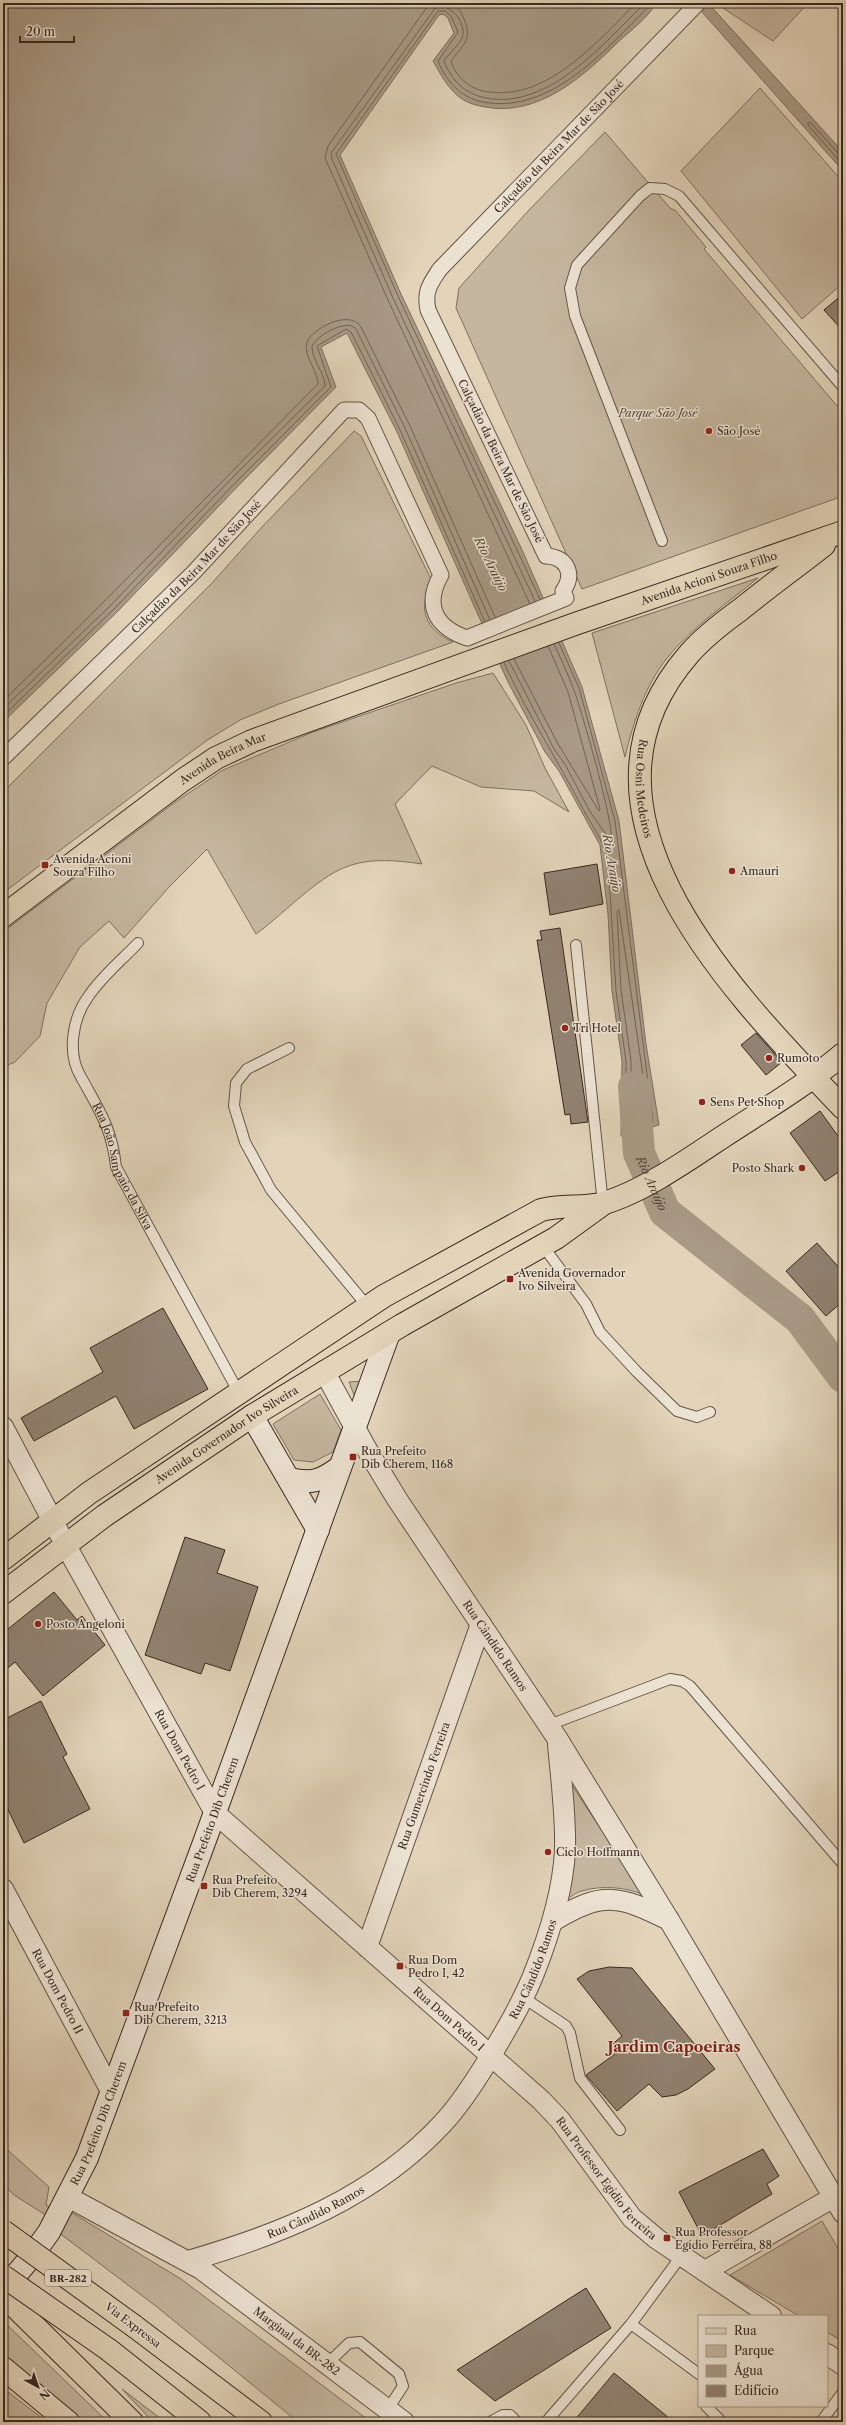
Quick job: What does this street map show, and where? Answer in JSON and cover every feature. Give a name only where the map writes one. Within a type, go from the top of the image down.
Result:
[{"type":"main road","name":"Avenida Acioni Souza Filho","points":[[475,660],[842,532]]},
{"type":"main road","name":"Rua Osni Medeiros","points":[[842,532],[723,623],[689,654],[665,687],[650,719],[642,746],[639,776],[641,806],[648,837],[672,897],[693,931],[734,986],[813,1078],[843,1108]]},
{"type":"main road","name":"Avenida Beira Mar","points":[[3,916],[183,780],[216,758],[316,717],[475,660]]},
{"type":"main road","name":"Avenida Governador Ivo Silveira","points":[[3,1593],[65,1544],[252,1416],[389,1333],[543,1246],[603,1204],[623,1196],[686,1161],[813,1078],[843,1054]]},
{"type":"main road","name":"Avenida Governador Ivo Silveira","points":[[3,1559],[89,1493],[368,1307],[542,1210],[554,1206],[603,1204]]},
{"type":"main road","name":"Rua Prefeito Dib Cherem","points":[[3,2290],[32,2257],[49,2232],[68,2198],[87,2158],[215,1813],[389,1333]]},
{"type":"main road","points":[[239,1393],[318,1530]]},
{"type":"main road","points":[[289,1479],[307,1483],[325,1478],[340,1467]]},
{"type":"main road","name":"Via Expressa","points":[[3,2231],[134,2326],[261,2422]]},
{"type":"main road","name":"BR-282","points":[[3,2276],[109,2350],[200,2422]]},
{"type":"main road","points":[[3,2295],[34,2323],[132,2422]]},
{"type":"main road","points":[[3,2368],[68,2422]]},
{"type":"street","name":"Calçadão da Beira Mar de São José","points":[[3,758],[194,572],[344,410],[359,410],[368,418],[441,575],[435,587],[433,600],[435,612],[442,624],[451,632],[467,638],[566,598],[563,591],[570,575],[567,567],[562,560],[546,556],[428,310],[425,297],[431,282],[440,269],[698,3]]},
{"type":"street","name":"Rua Cândido Ramos","points":[[188,2261],[278,2232],[326,2210],[372,2184],[417,2149],[444,2123],[491,2055],[524,1998],[553,1921],[565,1851],[564,1807],[553,1732],[397,1499],[354,1427],[324,1371]]},
{"type":"street","name":"Rua Dom Pedro I","points":[[3,1427],[65,1544],[215,1813],[491,2055]]},
{"type":"street","name":"Rua Gumercindo Ferreira","points":[[367,1947],[481,1624]]},
{"type":"street","points":[[553,1732],[669,1920],[838,2205],[705,2271]]},
{"type":"street","name":"Rua Dom Pedro II","points":[[3,1889],[112,2093]]},
{"type":"street","points":[[553,1921],[578,1906],[612,1899],[635,1903],[669,1920]]},
{"type":"street","name":"Rua Professor Egídio Ferreira","points":[[491,2055],[525,2084],[560,2120],[632,2218],[657,2239],[705,2271],[764,2314]]},
{"type":"street","points":[[68,2198],[188,2261]]},
{"type":"street","name":"Marginal da BR-282","points":[[188,2261],[404,2422]]},
{"type":"street","points":[[828,2355],[843,2365]]},
{"type":"lane","points":[[662,541],[575,316],[570,288],[577,265],[640,196],[650,188],[665,189],[679,196],[843,387]]},
{"type":"lane","name":"Rua João Sampaio da Silva","points":[[138,943],[88,997],[77,1021],[72,1052],[80,1076],[102,1112],[114,1145],[116,1167],[239,1393]]},
{"type":"lane","points":[[576,945],[603,1204]]},
{"type":"lane","points":[[289,1048],[247,1069],[236,1083],[234,1106],[245,1142],[272,1190],[368,1307]]},
{"type":"lane","points":[[543,1246],[586,1304],[600,1332],[637,1372],[677,1411],[697,1417],[710,1412]]},
{"type":"lane","points":[[553,1732],[670,1679],[682,1681],[690,1686],[843,1864]]},
{"type":"lane","points":[[524,1998],[566,2026],[570,2032],[580,2078],[620,2130]]},
{"type":"lane","points":[[546,2422],[630,2324],[682,2255]]},
{"type":"lane","points":[[630,2324],[698,2373]]},
{"type":"lane","points":[[326,2364],[349,2343],[360,2342],[399,2374],[402,2380],[403,2386],[388,2409]]},
{"type":"lane","points":[[821,2422],[843,2392]]},
{"type":"lane","points":[[707,2407],[722,2422]]},
{"type":"lane","points":[[490,2422],[503,2415],[510,2415],[517,2422]]},
{"type":"green space","points":[[727,3],[808,3],[773,41],[723,8]]},
{"type":"green space","points":[[760,88],[843,182],[843,283],[802,319],[681,171]]},
{"type":"green space","name":"Parque São José","points":[[605,132],[670,208],[676,211],[706,247],[704,249],[843,413],[843,496],[582,589],[456,308],[459,288],[529,210]]},
{"type":"green space","points":[[354,431],[361,436],[432,581],[427,591],[425,600],[426,617],[430,625],[436,631],[443,637],[453,642],[279,704],[240,720],[206,741],[3,893],[3,792],[213,582],[261,528]]},
{"type":"green space","points":[[758,578],[688,635],[668,657],[646,692],[636,718],[625,757],[592,633]]},
{"type":"green space","points":[[493,673],[526,725],[545,768],[569,812],[534,791],[481,787],[432,766],[395,804],[422,864],[401,861],[370,861],[339,870],[318,883],[256,934],[207,849],[170,886],[124,938],[109,921],[80,947],[47,1003],[40,1036],[15,1062],[3,1067],[3,932],[174,803],[223,770],[313,732],[456,683]]},
{"type":"green space","points":[[365,1381],[357,1403],[349,1382]]},
{"type":"green space","points":[[320,1394],[341,1430],[333,1452],[313,1462],[294,1460],[273,1424]]},
{"type":"green space","points":[[564,1773],[644,1895],[629,1890],[597,1888],[576,1893],[566,1900]]},
{"type":"green space","points":[[3,2146],[49,2187],[46,2205],[56,2211],[52,2219],[14,2195],[3,2184]]},
{"type":"green space","points":[[69,2211],[181,2279],[371,2422],[298,2422],[157,2307],[58,2232]]},
{"type":"green space","points":[[822,2221],[843,2257],[843,2342],[828,2333],[828,2315],[797,2315],[730,2275]]},
{"type":"green space","points":[[3,2321],[108,2422],[77,2422],[3,2360]]},
{"type":"green space","points":[[3,2388],[47,2422],[3,2422]]},
{"type":"green space","points":[[122,2389],[165,2422],[153,2422]]},
{"type":"water","points":[[3,3],[656,3],[639,24],[575,81],[541,100],[523,106],[504,109],[485,107],[468,102],[456,94],[444,80],[433,61],[454,33],[448,18],[443,14],[439,15],[340,155],[401,294],[523,552],[582,687],[619,821],[646,1044],[659,1125],[621,1136],[622,1061],[612,991],[608,914],[600,845],[559,771],[545,752],[507,680],[397,432],[347,333],[321,347],[336,387],[118,611],[3,722]]},
{"type":"water","points":[[694,3],[708,3],[843,152],[843,171]]},
{"type":"pier","points":[[546,600],[564,640],[498,664],[480,624]]},
{"type":"building","points":[[843,294],[843,331],[824,310]]},
{"type":"building","points":[[597,864],[603,904],[550,915],[544,873]]},
{"type":"building","name":"Tri Hotel","points":[[560,928],[588,1122],[571,1124],[570,1114],[565,1115],[537,940],[542,940],[540,931]]},
{"type":"building","points":[[756,1033],[782,1062],[766,1075],[741,1045]]},
{"type":"building","points":[[820,1111],[843,1143],[843,1169],[825,1181],[790,1133]]},
{"type":"building","points":[[817,1243],[843,1272],[843,1301],[826,1316],[786,1271]]},
{"type":"building","points":[[163,1308],[208,1389],[134,1429],[116,1396],[34,1441],[21,1418],[103,1372],[90,1348]]},
{"type":"building","points":[[185,1537],[225,1550],[217,1573],[258,1587],[230,1671],[205,1663],[201,1674],[145,1655]]},
{"type":"building","points":[[54,1592],[77,1620],[82,1616],[105,1645],[43,1696],[15,1662],[3,1672],[3,1633]]},
{"type":"building","points":[[41,1701],[67,1754],[63,1757],[90,1809],[24,1843],[3,1799],[3,1720]]},
{"type":"building","points":[[609,1967],[632,1968],[715,2069],[688,2089],[676,2095],[662,2097],[649,2084],[617,2111],[586,2075],[615,2054],[609,2047],[622,2036],[577,1979],[589,1971]]},
{"type":"building","points":[[763,2149],[779,2176],[767,2184],[772,2194],[702,2236],[679,2192]]},
{"type":"building","points":[[586,2288],[611,2328],[495,2401],[457,2370]]},
{"type":"building","points":[[614,2373],[674,2422],[573,2422]]},
{"type":"waterway","name":"Rio Araújo","points":[[634,1087],[639,1153],[665,1212],[800,1319],[843,1377]]},
{"type":"place","name":"São José","points":[[709,431]]},
{"type":"place","name":"Avenida Acioni Souza Filho","points":[[45,865]]},
{"type":"place","name":"Amauri","points":[[732,871]]},
{"type":"place","name":"Tri Hotel","points":[[565,1028]]},
{"type":"place","name":"Rumoto","points":[[769,1058]]},
{"type":"place","name":"Sens Pet Shop","points":[[702,1102]]},
{"type":"place","name":"Posto Shark","points":[[802,1168]]},
{"type":"place","name":"Avenida Governador Ivo Silveira","points":[[510,1279]]},
{"type":"place","name":"Rua Prefeito Dib Cherem, 1168","points":[[353,1457]]},
{"type":"place","name":"Posto Angeloni","points":[[38,1624]]},
{"type":"place","name":"Ciclo Hoffmann","points":[[548,1852]]},
{"type":"place","name":"Rua Prefeito Dib Cherem, 3294","points":[[204,1886]]},
{"type":"place","name":"Rua Dom Pedro I, 42","points":[[400,1966]]},
{"type":"place","name":"Rua Prefeito Dib Cherem, 3213","points":[[126,2013]]},
{"type":"place","name":"Rua Professor Egídio Ferreira, 88","points":[[667,2238]]},
{"type":"district","name":"Jardim Capoeiras","points":[[674,2046]]}]
